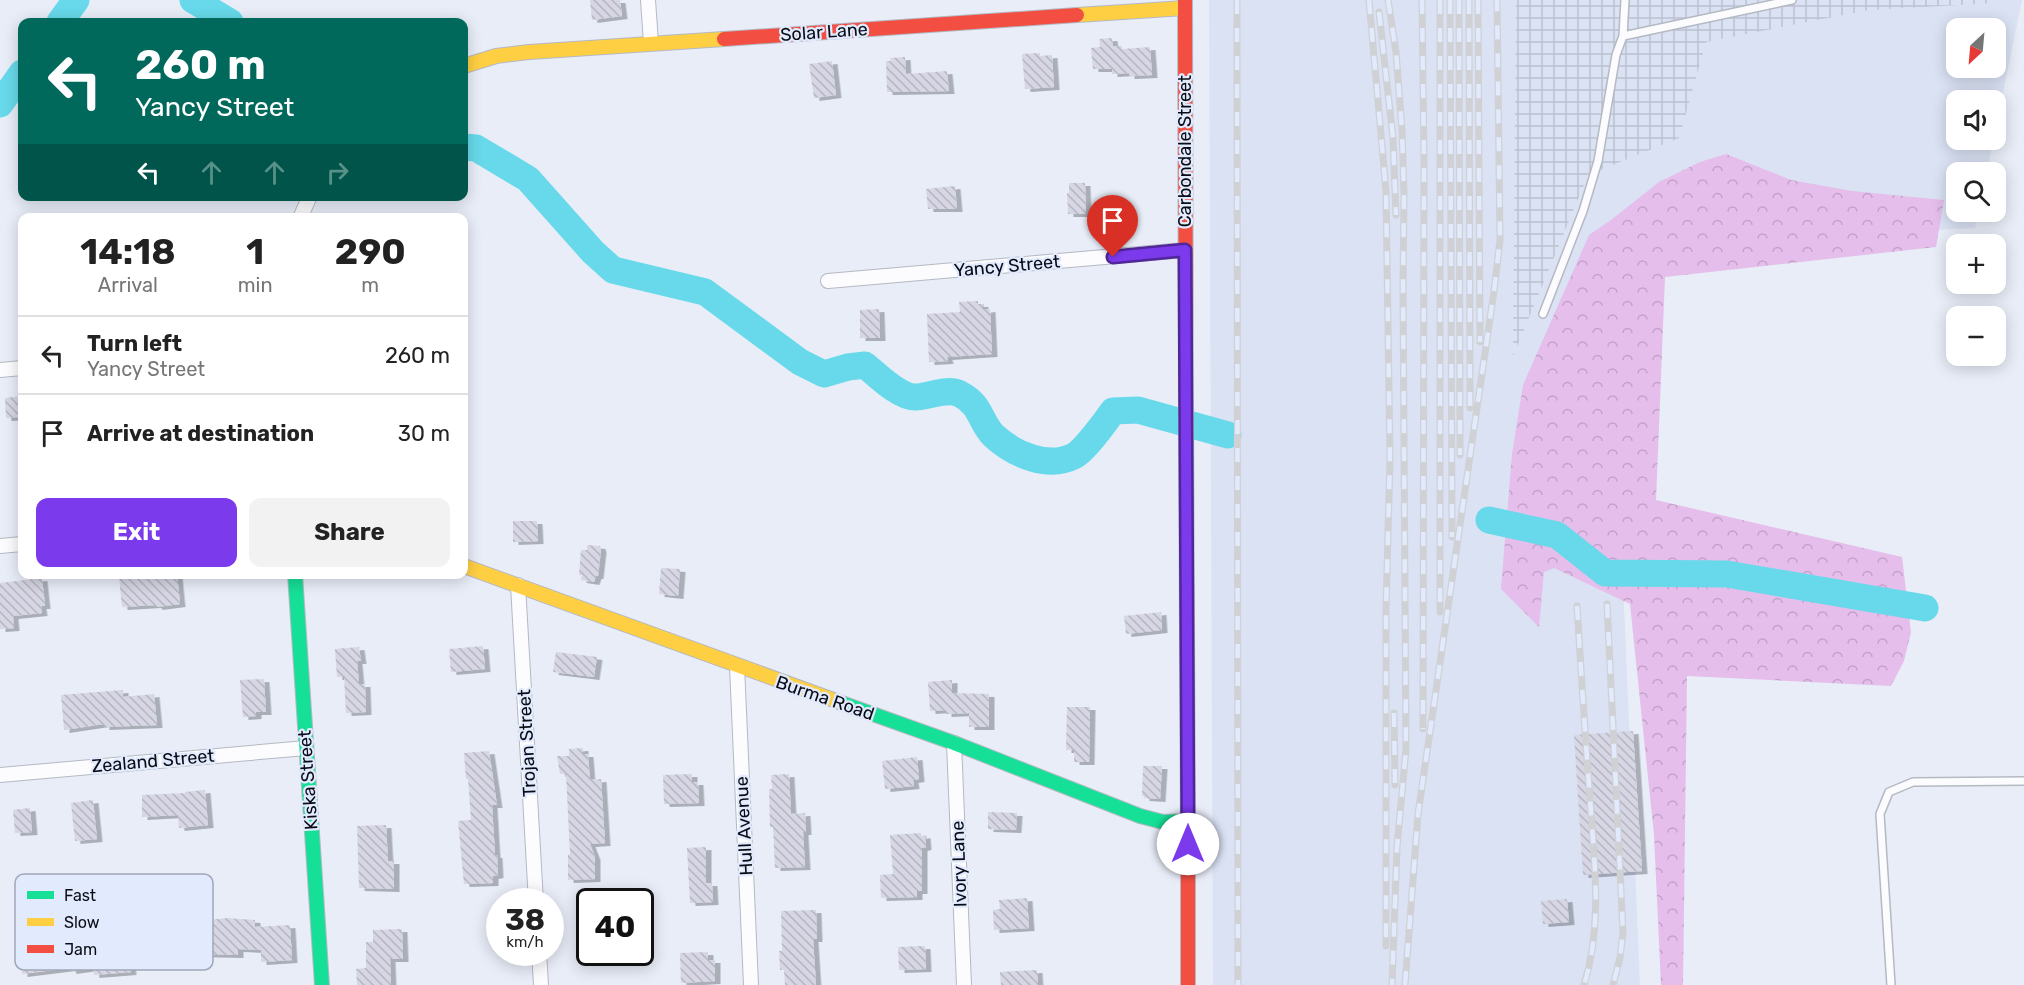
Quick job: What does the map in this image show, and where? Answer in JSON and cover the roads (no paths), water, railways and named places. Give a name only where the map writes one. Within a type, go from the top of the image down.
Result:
[{"type":"street","points":[[648,0],[651,43]]},
{"type":"street","name":"Solar Lane","points":[[468,65],[496,56],[518,54],[1185,4]]},
{"type":"street","name":"Carbondale Street","points":[[1185,4],[1188,985]]},
{"type":"street","name":"Yancy Street","points":[[828,281],[1185,250]]},
{"type":"street","points":[[0,370],[18,368]]},
{"type":"street","points":[[0,546],[18,544]]},
{"type":"street","name":"Burma Road","points":[[468,567],[954,743],[1140,816],[1163,822],[1187,821]]},
{"type":"street","name":"Kiska Street","points":[[296,579],[322,985]]},
{"type":"street","name":"Trojan Street","points":[[518,585],[535,888]]},
{"type":"street","name":"Hull Avenue","points":[[737,666],[751,985]]},
{"type":"street","name":"Ivory Lane","points":[[954,743],[964,985]]},
{"type":"street","name":"Zealand Street","points":[[0,775],[306,748]]},
{"type":"street","points":[[540,966],[541,985]]},
{"type":"lane","points":[[1543,314],[1583,211],[1598,161],[1616,55],[1623,36],[1625,0]]},
{"type":"lane","points":[[1623,36],[1792,0]]},
{"type":"lane","points":[[1891,985],[1880,814],[1888,792],[1913,782],[2024,781]]},
{"type":"waterway","points":[[63,18],[76,0]]},
{"type":"waterway","points":[[193,0],[223,18]]},
{"type":"waterway","points":[[0,104],[18,79]]},
{"type":"waterway","points":[[468,147],[476,148],[528,179],[593,252],[613,270],[705,292],[800,362],[824,374],[865,365],[888,385],[909,396],[920,397],[949,392],[960,394],[973,403],[994,436],[1012,449],[1032,458],[1053,461],[1074,456],[1089,442],[1113,411],[1138,410],[1228,435]]},
{"type":"waterway","points":[[1489,520],[1557,535],[1605,573],[1727,574],[1925,608]]},
{"type":"railway","points":[[1237,0],[1238,985]]},
{"type":"railway","points":[[1369,0],[1386,191],[1390,458],[1386,610],[1386,946]]},
{"type":"railway","points":[[1388,0],[1396,52],[1404,195],[1406,749],[1397,847],[1392,985]]},
{"type":"railway","points":[[1422,0],[1423,729]]},
{"type":"railway","points":[[1440,0],[1440,612]]},
{"type":"railway","points":[[1450,0],[1452,537]]},
{"type":"railway","points":[[1459,0],[1460,455]]},
{"type":"railway","points":[[1469,0],[1470,408]]},
{"type":"railway","points":[[1478,0],[1480,342]]},
{"type":"railway","points":[[1405,985],[1418,814],[1500,240],[1497,0]]},
{"type":"railway","points":[[1379,12],[1393,138],[1396,215]]},
{"type":"railway","points":[[1607,604],[1623,932],[1620,958],[1613,985]]},
{"type":"railway","points":[[1577,606],[1596,892],[1594,939],[1584,985]]},
{"type":"railway","points":[[1394,713],[1395,785]]}]
